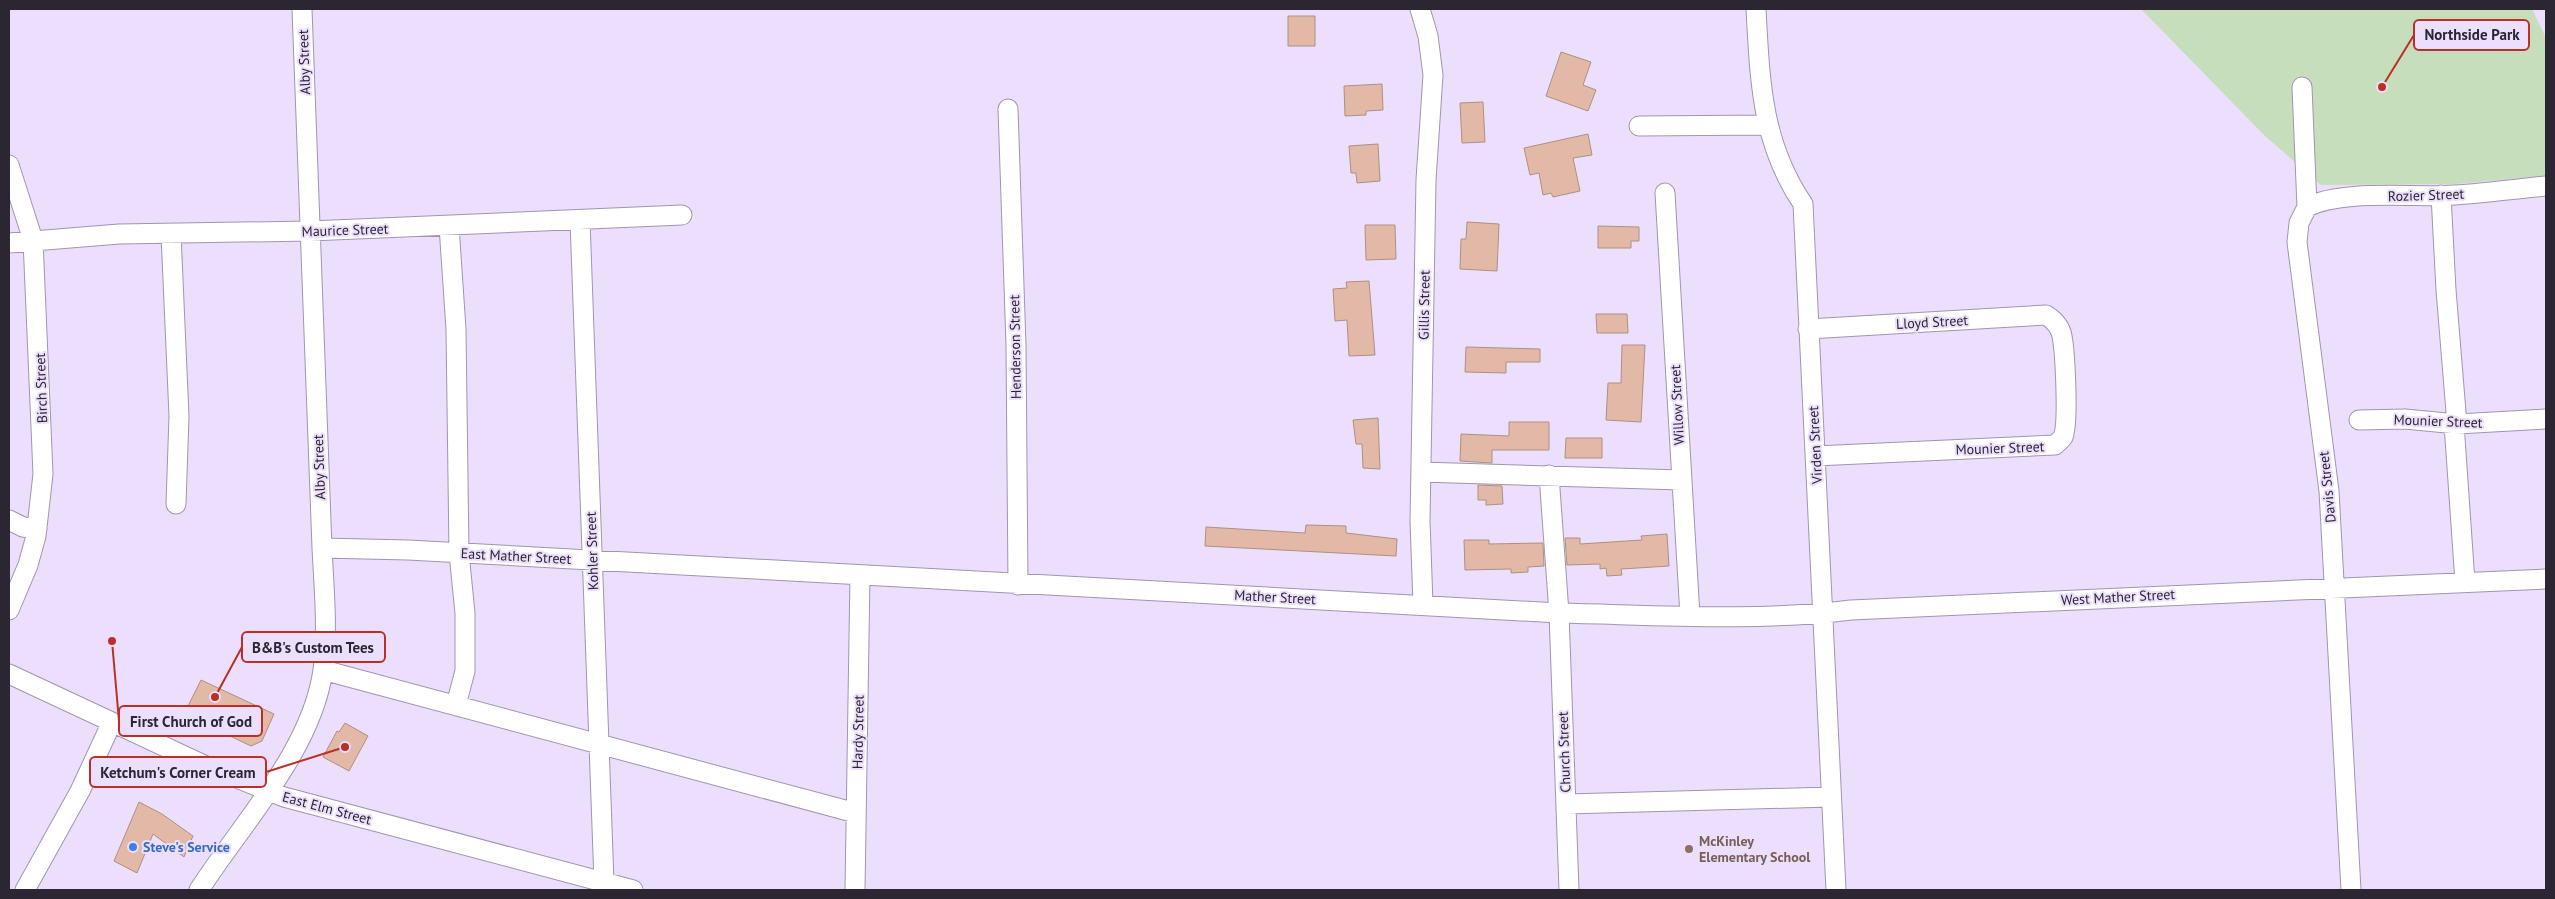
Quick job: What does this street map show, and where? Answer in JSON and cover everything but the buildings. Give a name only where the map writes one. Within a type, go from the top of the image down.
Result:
[{"type":"street","name":"Alby Street","points":[[199,890],[219,859],[269,792],[308,721],[316,700],[323,670],[325,636],[302,9]]},
{"type":"street","name":"Gillis Street","points":[[1420,9],[1428,36],[1433,76],[1426,180],[1420,555],[1423,604]]},
{"type":"street","name":"Virden Street","points":[[1756,9],[1760,80],[1767,126],[1773,147],[1788,183],[1803,204],[1836,890]]},
{"type":"street","name":"Davis Street","points":[[2302,87],[2307,207],[2299,223],[2297,242],[2329,491],[2351,890]]},
{"type":"street","name":"Henderson Street","points":[[1008,108],[1016,345],[1018,585]]},
{"type":"street","points":[[1639,126],[1767,126]]},
{"type":"street","name":"Birch Street","points":[[9,165],[33,240],[43,474],[37,529],[28,565],[9,610]]},
{"type":"street","name":"Rozier Street","points":[[2307,207],[2317,202],[2348,197],[2440,195],[2546,186]]},
{"type":"street","name":"Willow Street","points":[[1665,194],[1690,616]]},
{"type":"street","points":[[2440,195],[2465,582]]},
{"type":"street","name":"Maurice Street","points":[[9,244],[33,240],[119,234],[310,231],[682,215]]},
{"type":"street","name":"Kohler Street","points":[[580,220],[604,882]]},
{"type":"street","points":[[448,226],[456,329],[459,553],[465,613],[465,671],[456,705]]},
{"type":"street","points":[[171,234],[179,416],[176,504]]},
{"type":"street","name":"Lloyd Street","points":[[1808,329],[2046,315],[2054,320]]},
{"type":"street","name":"Mounier Street","points":[[1815,456],[2055,445],[2063,438],[2065,425],[2062,335],[2054,320]]},
{"type":"street","name":"Mounier Street","points":[[2359,420],[2405,419],[2456,424],[2546,419]]},
{"type":"street","points":[[1421,472],[1681,480]]},
{"type":"street","name":"Church Street","points":[[1549,475],[1559,613],[1569,890]]},
{"type":"street","points":[[9,520],[23,527],[37,529]]},
{"type":"street","name":"East Mather Street","points":[[322,548],[459,553],[860,575]]},
{"type":"street","name":"Mather Street","points":[[860,575],[1018,585],[1423,604],[1559,613],[1690,616]]},
{"type":"street","name":"Hardy Street","points":[[855,890],[860,575]]},
{"type":"street","name":"West Mather Street","points":[[1690,616],[1801,616],[1851,610],[2546,579]]},
{"type":"street","points":[[323,670],[599,742],[856,813]]},
{"type":"street","name":"East Elm Street","points":[[9,674],[269,792],[633,890]]},
{"type":"street","points":[[25,890],[80,791],[112,722]]},
{"type":"street","points":[[1566,804],[1831,797]]},
{"type":"green space","points":[[2141,9],[2532,9],[2546,38],[2546,176],[2455,184],[2321,185],[2264,135]]},
{"type":"place","name":"Northside Park","points":[[2382,87]]},
{"type":"place","name":"First Church of God","points":[[112,641]]},
{"type":"place","name":"B&B's Custom Tees","points":[[215,697]]},
{"type":"place","name":"Ketchum's Corner Cream","points":[[345,747]]},
{"type":"place","name":"Steve's Service","points":[[133,847]]},
{"type":"place","name":"McKinley Elementary School","points":[[1689,849]]}]
